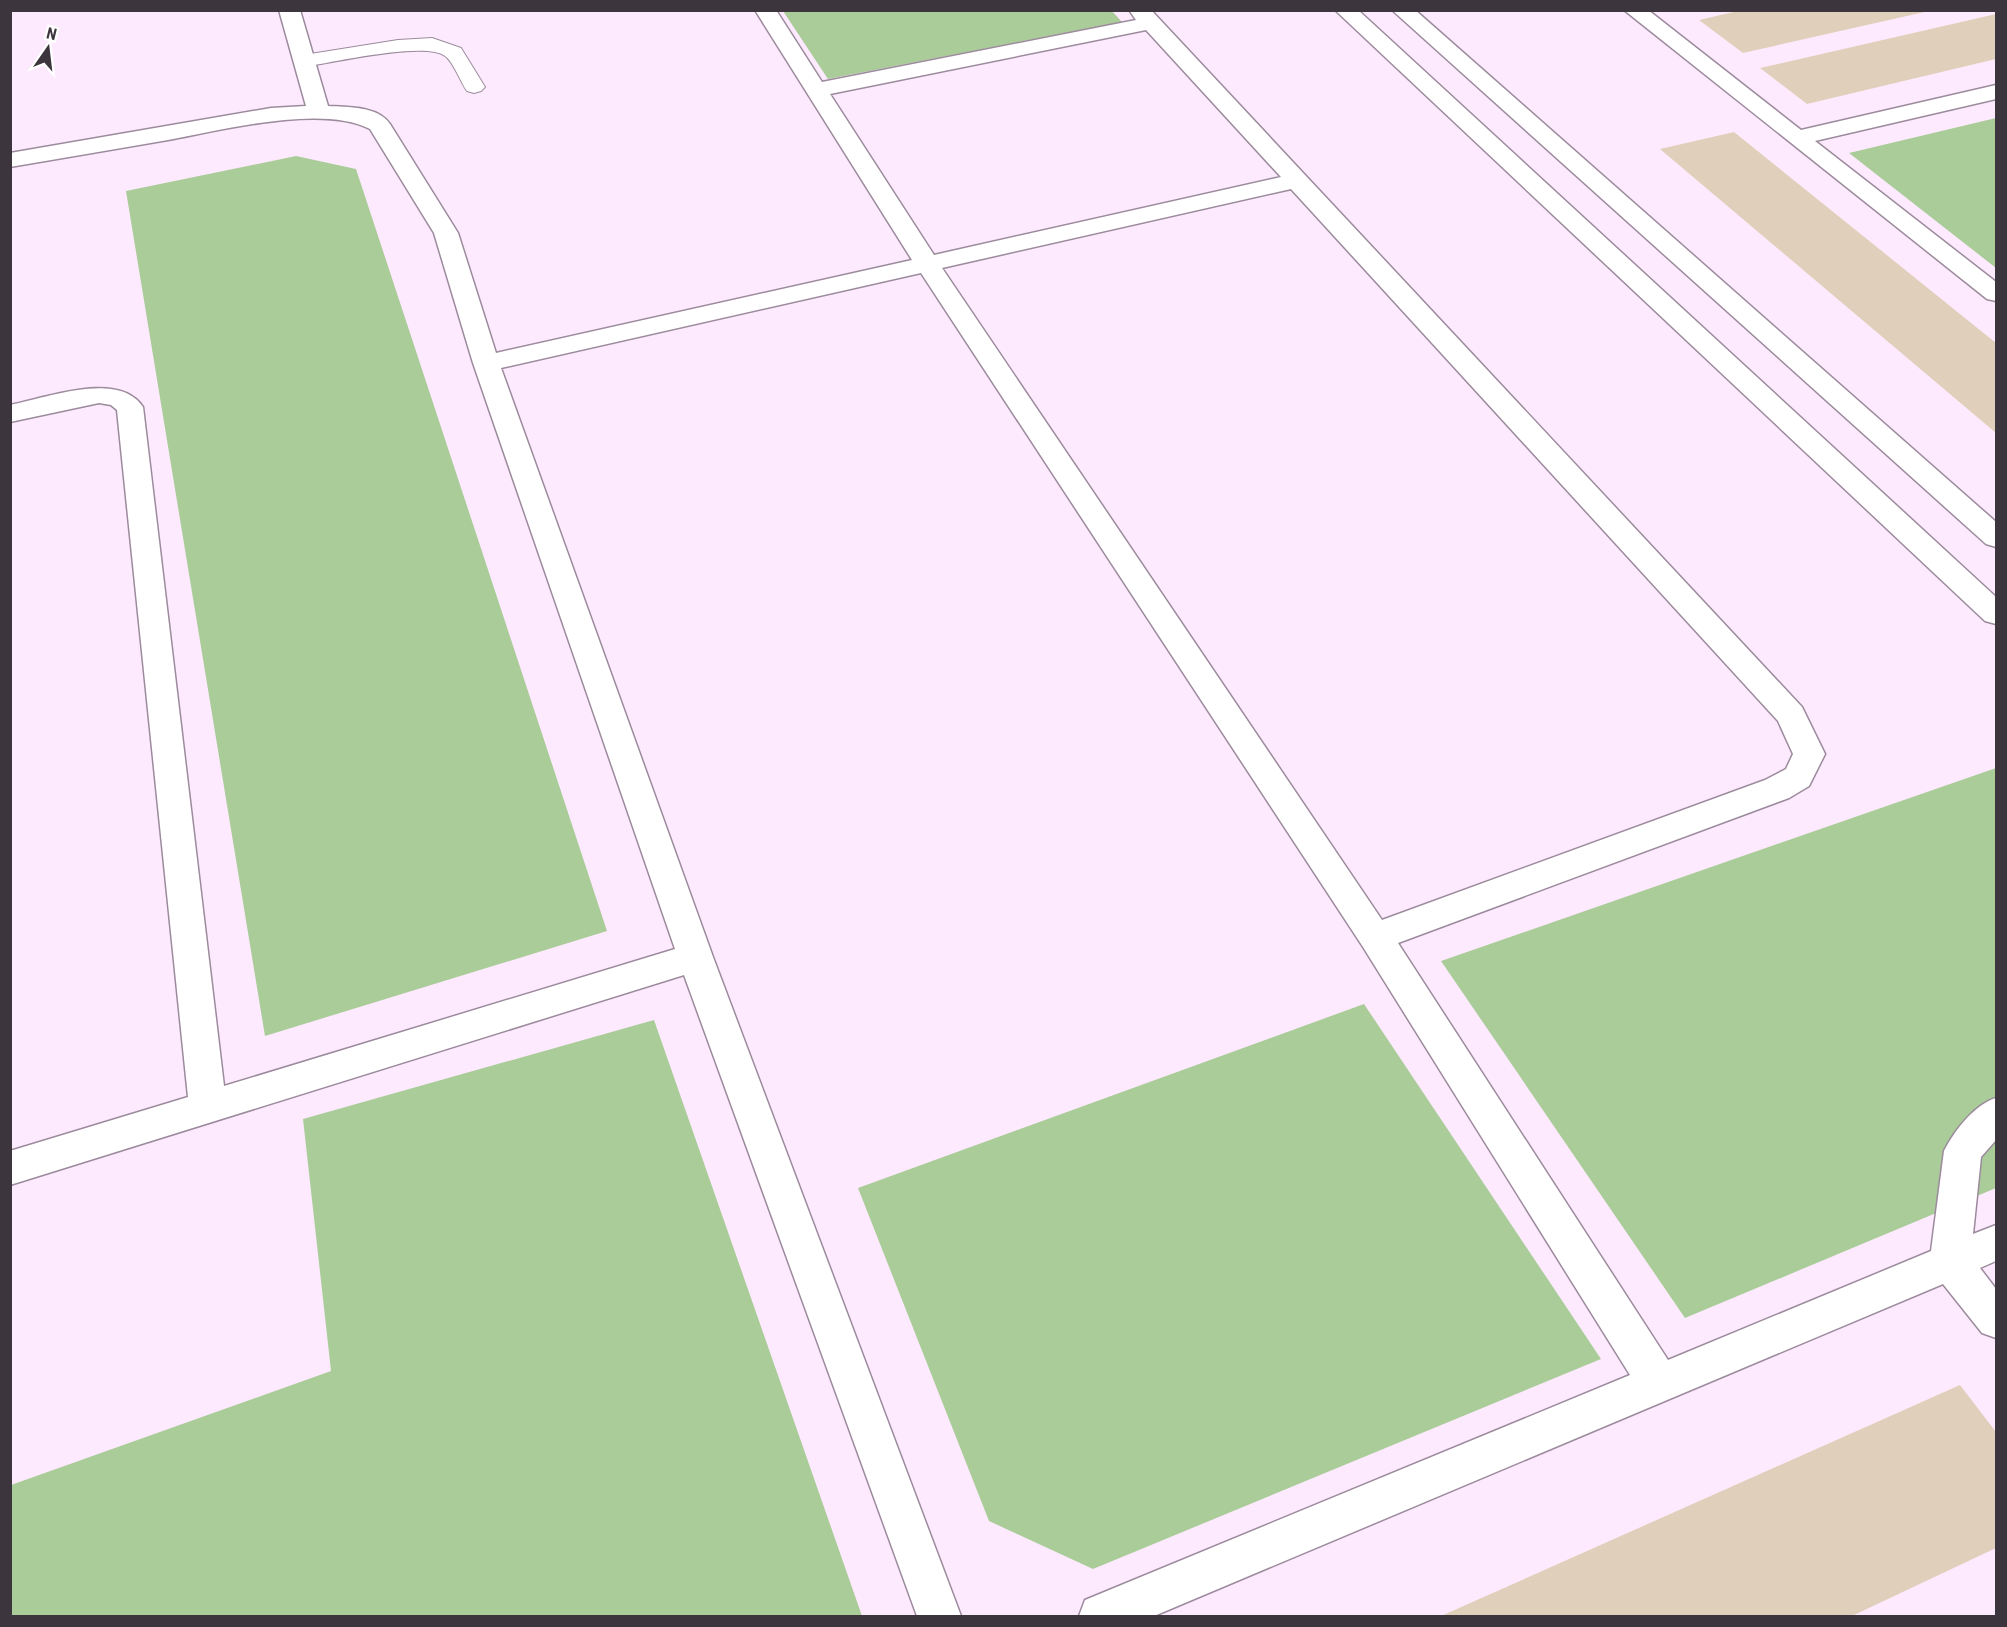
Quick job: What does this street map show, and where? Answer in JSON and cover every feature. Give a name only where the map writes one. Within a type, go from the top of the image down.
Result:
[{"type":"street","points":[[289,10],[319,112]]},
{"type":"street","points":[[765,10],[928,265],[1375,937],[1659,1383]]},
{"type":"street","points":[[1345,10],[1996,614]]},
{"type":"street","points":[[1402,10],[1996,537]]},
{"type":"street","points":[[1647,14],[1796,138],[1996,294]]},
{"type":"street","points":[[817,90],[1145,17],[1791,715],[1809,754],[1798,777],[1778,789],[1375,937]]},
{"type":"street","points":[[1796,138],[1996,92]]},
{"type":"street","points":[[10,160],[272,115],[319,112],[361,115],[380,124],[446,232],[486,363],[695,957],[939,1617]]},
{"type":"street","points":[[486,363],[1296,181]]},
{"type":"street","points":[[10,414],[99,395],[119,398],[130,407],[208,1107]]},
{"type":"street","points":[[10,1168],[695,957]]},
{"type":"street","points":[[1996,1114],[1963,1151],[1950,1263],[1996,1319]]},
{"type":"street","points":[[1101,1617],[1996,1243]]},
{"type":"lane","points":[[304,61],[398,46],[432,44],[454,52],[474,87]]},
{"type":"green space","points":[[1111,10],[1122,22],[828,79],[783,11]]},
{"type":"green space","points":[[1996,118],[1996,268],[1849,153]]},
{"type":"green space","points":[[296,156],[356,169],[607,931],[265,1036],[126,191]]},
{"type":"green space","points":[[1996,768],[1996,1188],[1685,1318],[1441,961]]},
{"type":"green space","points":[[1364,1004],[1601,1359],[1093,1569],[989,1521],[858,1188]]},
{"type":"green space","points":[[654,1020],[862,1616],[11,1616],[11,1485],[331,1371],[303,1119]]},
{"type":"building","points":[[1742,10],[1929,11],[1743,53],[1699,20]]},
{"type":"building","points":[[1996,14],[1996,59],[1807,104],[1760,68]]},
{"type":"building","points":[[1734,132],[1996,343],[1996,433],[1660,149]]},
{"type":"building","points":[[1960,1385],[1996,1432],[1996,1548],[1852,1616],[1441,1616]]}]
